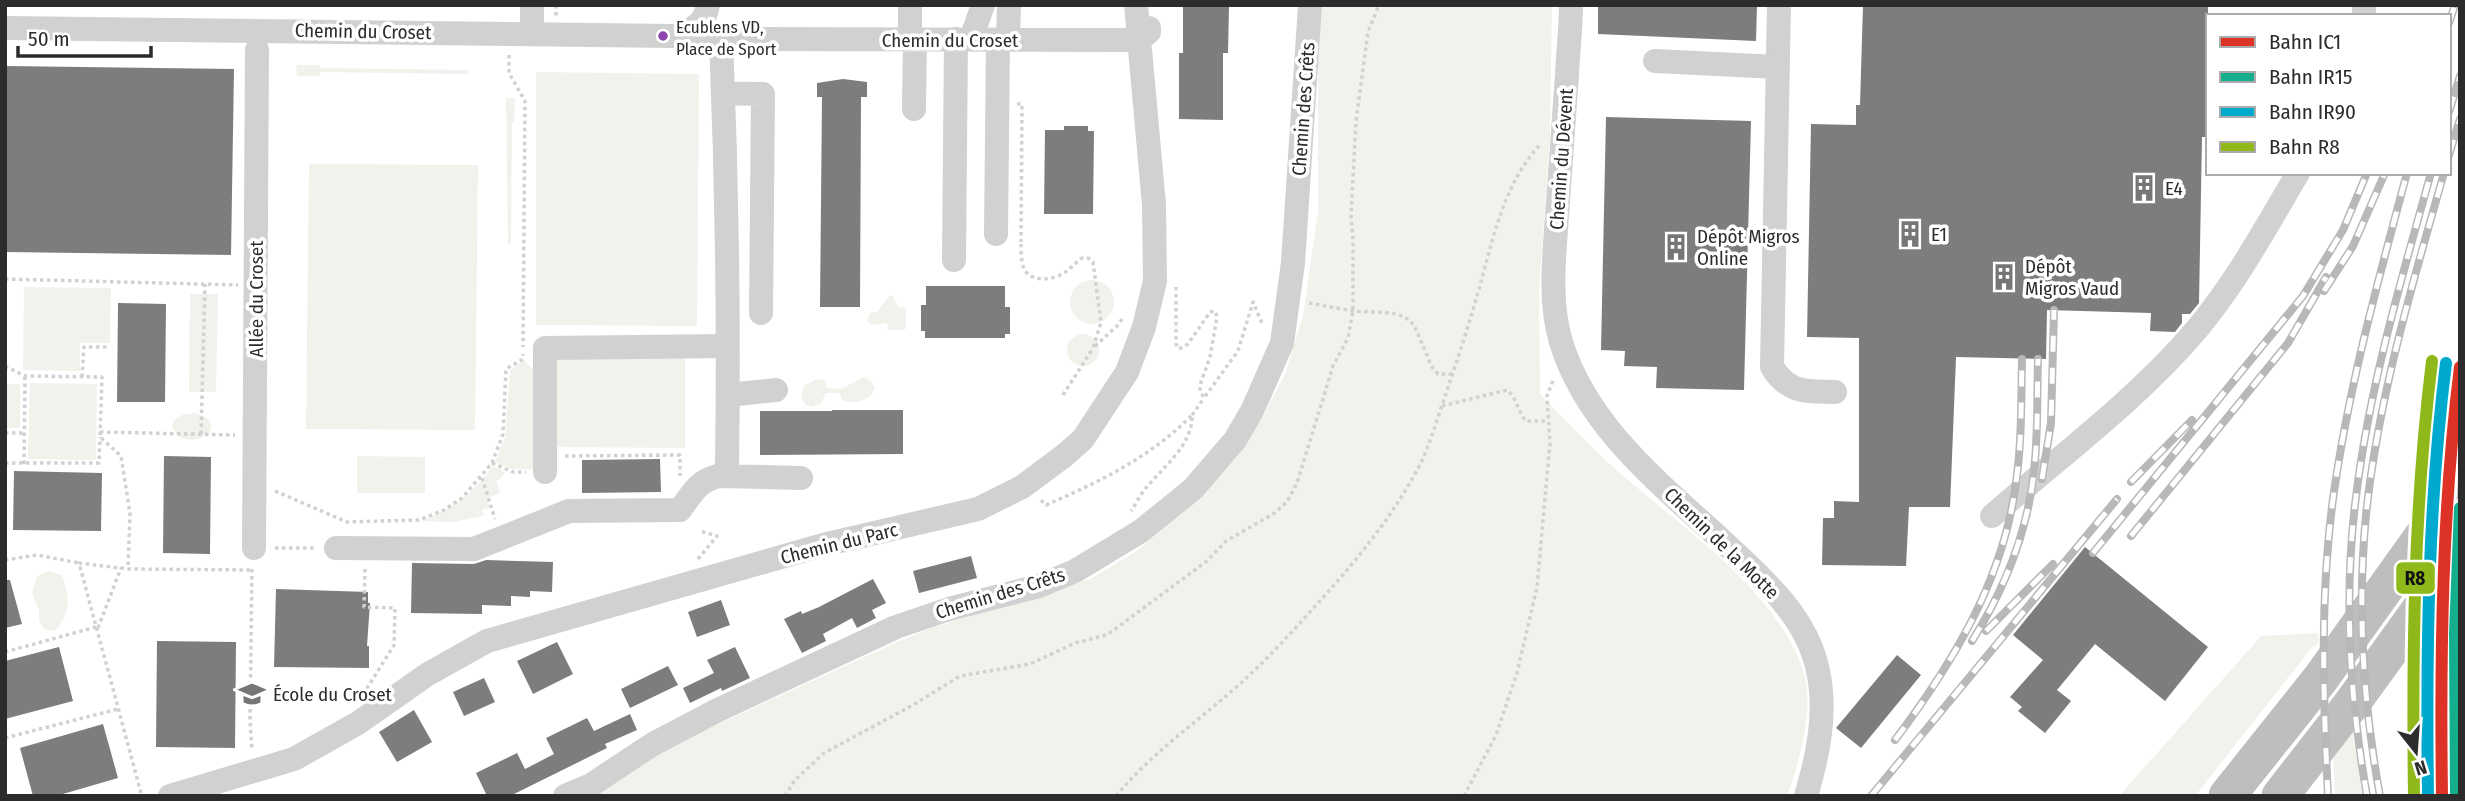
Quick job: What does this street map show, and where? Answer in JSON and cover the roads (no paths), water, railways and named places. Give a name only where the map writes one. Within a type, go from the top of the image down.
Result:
[{"type":"highway","points":[[2227,796],[2321,678],[2460,484]]},
{"type":"highway","points":[[2280,796],[2365,687],[2460,554]]},
{"type":"street","points":[[532,34],[533,5]]},
{"type":"street","points":[[674,36],[698,26],[704,20],[708,5]]},
{"type":"street","points":[[910,5],[914,109]]},
{"type":"street","points":[[954,260],[964,39],[983,5]]},
{"type":"street","points":[[996,234],[1003,40],[1009,5]]},
{"type":"street","name":"Chemin du Parc","points":[[170,796],[294,759],[358,723],[428,674],[487,641],[823,545],[962,513],[993,503],[1022,487],[1065,455],[1083,439],[1128,372],[1144,327],[1155,281],[1154,205],[1136,5]]},
{"type":"street","points":[[1139,40],[1149,32],[1152,5]]},
{"type":"street","name":"Chemin des Crêts","points":[[565,796],[591,785],[653,744],[718,710],[896,627],[949,609],[1039,586],[1075,571],[1117,547],[1170,510],[1213,467],[1235,440],[1252,411],[1282,342],[1290,299],[1310,5]]},
{"type":"street","name":"Chemin du Dévent","points":[[1555,313],[1554,256],[1571,5]]},
{"type":"street","points":[[1779,5],[1772,367],[1779,378],[1791,388],[1835,392]]},
{"type":"street","name":"Chemin du Croset","points":[[5,28],[674,36],[721,39],[1139,40]]},
{"type":"street","points":[[336,548],[474,549],[569,510],[680,510],[702,482],[727,467],[727,297],[721,39]]},
{"type":"street","name":"Allée du Croset","points":[[253,559],[257,50]]},
{"type":"street","points":[[1655,61],[1778,67]]},
{"type":"street","points":[[724,93],[763,94],[761,304],[727,297]]},
{"type":"street","points":[[1992,516],[2160,369],[2196,330],[2231,285],[2297,175]]},
{"type":"street","name":"Chemin de la Motte","points":[[1555,313],[1566,354],[1596,413],[1625,449],[1756,572],[1789,609],[1808,639],[1818,669],[1822,699],[1818,745],[1806,796]]},
{"type":"street","points":[[545,464],[545,348],[727,346]]},
{"type":"street","points":[[728,395],[776,390]]},
{"type":"street","points":[[714,477],[801,478]]},
{"type":"railway","points":[[2451,17],[2455,5]]},
{"type":"railway","points":[[2451,105],[2460,76]]},
{"type":"railway","points":[[2451,148],[2460,119]]},
{"type":"railway","points":[[2093,553],[2303,296],[2343,230],[2366,175]]},
{"type":"railway","points":[[2324,291],[2353,246],[2384,175]]},
{"type":"railway","points":[[2328,796],[2324,647],[2326,573],[2333,499],[2355,376],[2406,175]]},
{"type":"railway","points":[[2367,796],[2352,681],[2349,604],[2353,527],[2370,409],[2430,175]]},
{"type":"railway","points":[[2380,796],[2369,726],[2363,656],[2362,585],[2366,515],[2371,472],[2388,385],[2408,300],[2443,175]]},
{"type":"railway","points":[[2131,536],[2288,343],[2326,277]]},
{"type":"railway","points":[[2042,479],[2051,423],[2054,310]]},
{"type":"railway","points":[[1895,740],[1956,650],[1988,586],[2000,552],[2010,518],[2018,467],[2022,359]]},
{"type":"railway","points":[[1972,641],[2006,577],[2028,509],[2036,448],[2038,359]]},
{"type":"railway","points":[[2131,482],[2192,420]]},
{"type":"railway","points":[[1871,796],[2117,499]]},
{"type":"railway","points":[[1986,631],[2053,564]]},
{"type":"rail line","name":"R8","points":[[2414,796],[2413,687],[2418,524],[2432,361]]},
{"type":"rail line","name":"IR90","points":[[2428,796],[2427,687],[2432,525],[2446,363]]},
{"type":"rail line","name":"IC1","points":[[2442,796],[2441,688],[2446,528],[2460,367]]},
{"type":"rail line","name":"IR15","points":[[2456,796],[2455,634],[2460,508]]},
{"type":"place","name":"Ecublens VD, Place de Sport","points":[[663,36]]},
{"type":"place","name":"E4","points":[[2144,188]]},
{"type":"place","name":"E1","points":[[1910,234]]},
{"type":"place","name":"Dépôt Migros Online","points":[[1676,247]]},
{"type":"place","name":"Dépôt Migros Vaud","points":[[2004,277]]},
{"type":"place","name":"École du Croset","points":[[252,694]]}]
